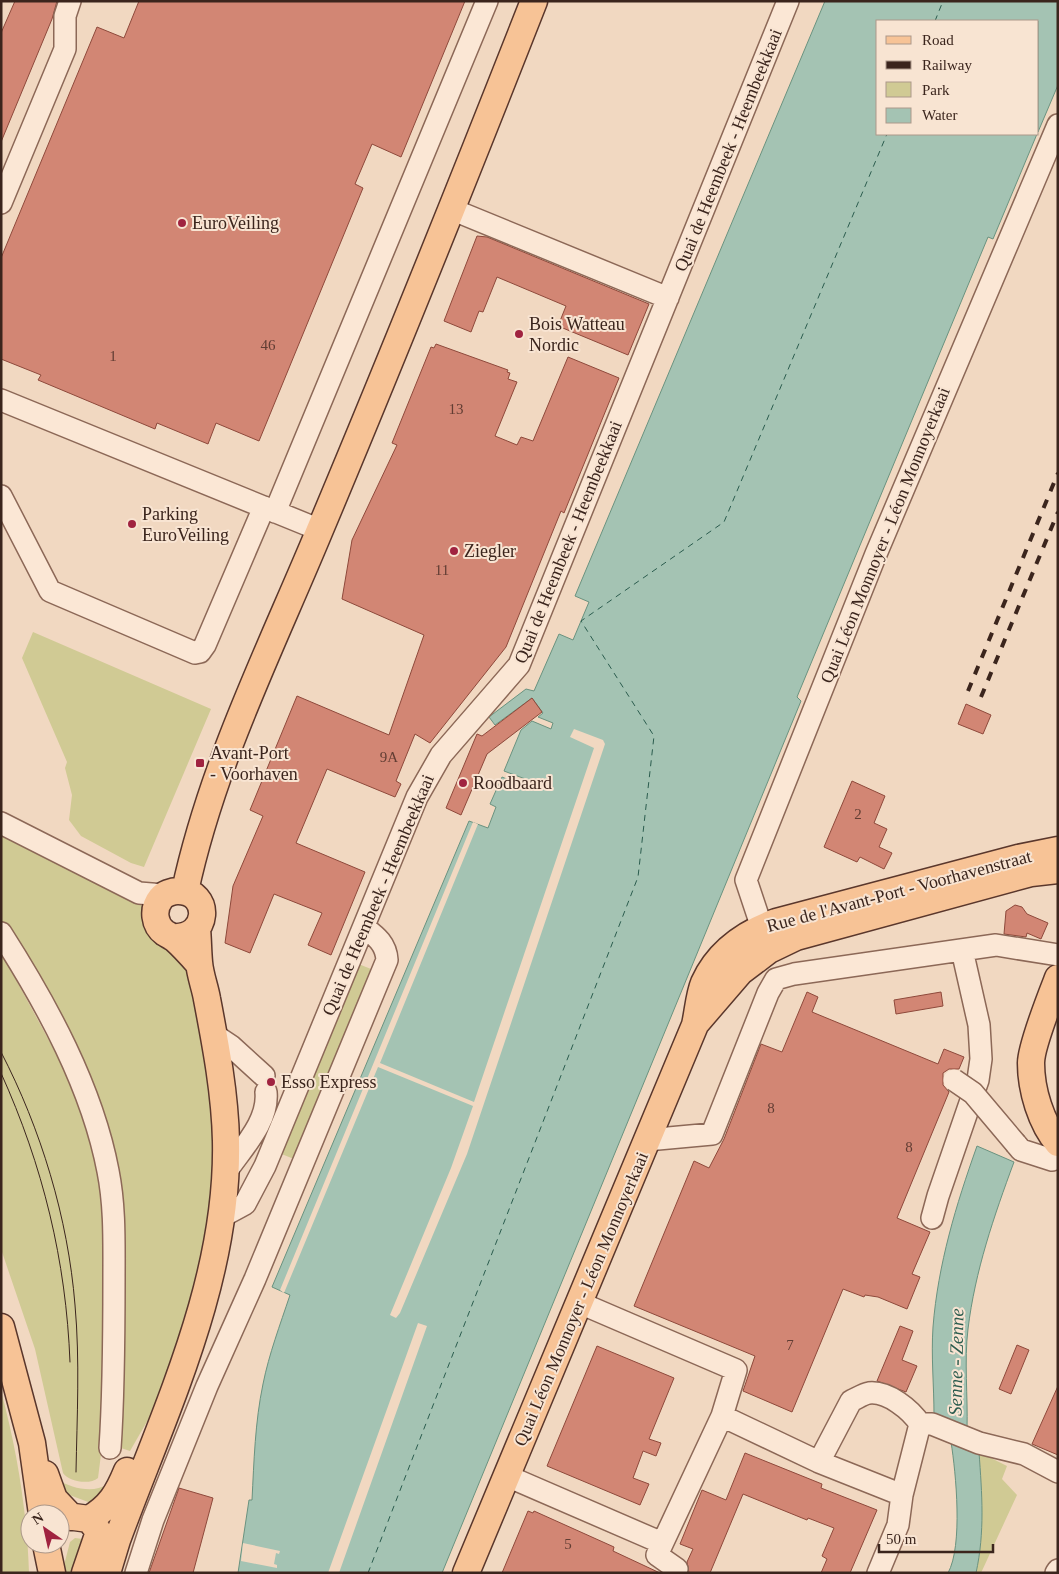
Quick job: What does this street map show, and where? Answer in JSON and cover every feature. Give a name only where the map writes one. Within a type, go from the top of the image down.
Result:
[{"type":"main road","points":[[199,964],[172,937],[159,928],[161,898],[210,797],[238,724],[320,530],[534,1]]},
{"type":"main road","name":"Rue de l'Avant-Port - Voorhavenstraat","points":[[766,939],[1018,858],[1058,850]]},
{"type":"main road","name":"Rue de l'Avant-Port - Voorhavenstraat","points":[[695,1025],[704,984],[718,962],[735,943],[796,937],[1031,873],[1058,870]]},
{"type":"main road","points":[[107,1573],[117,1540],[180,1373],[201,1311],[221,1218],[225,1176],[225,1118],[213,1034],[199,964],[197,928],[202,911],[199,902],[193,895],[161,898]]},
{"type":"main road","points":[[172,937],[182,938],[190,935],[197,928]]},
{"type":"main road","points":[[1058,978],[1031,1062],[1034,1090],[1048,1128],[1058,1143]]},
{"type":"main road","name":"Quai Léon Monnoyer - Léon Monnoyerkaai","points":[[466,1573],[695,1025]]},
{"type":"main road","points":[[1,1326],[32,1443],[41,1504]]},
{"type":"main road","points":[[73,1521],[107,1507],[115,1498],[137,1449],[180,1373]]},
{"type":"main road","points":[[21,1397],[31,1504]]},
{"type":"main road","points":[[21,1397],[37,1432],[50,1490],[73,1521],[94,1524],[98,1535],[87,1573]]},
{"type":"main road","points":[[87,1573],[117,1540]]},
{"type":"main road","points":[[35,1554],[36,1573]]},
{"type":"main road","points":[[48,1554],[53,1573]]},
{"type":"main road","points":[[53,1573],[56,1554]]},
{"type":"street","points":[[1,203],[65,49],[65,16],[70,1]]},
{"type":"street","points":[[1,496],[44,584],[50,591],[195,653],[200,652],[270,509],[487,1]]},
{"type":"street","name":"Quai de Heembeek - Heembeekkaai","points":[[221,1218],[245,1204],[259,1179],[432,767],[519,665],[788,1]]},
{"type":"street","name":"Quai Léon Monnoyer - Léon Monnoyerkaai","points":[[766,939],[746,880],[876,554],[1058,125]]},
{"type":"street","points":[[451,208],[668,298]]},
{"type":"street","points":[[1,400],[320,530]]},
{"type":"street","points":[[1,823],[161,898]]},
{"type":"street","points":[[136,1573],[153,1520],[204,1394],[387,960],[386,949],[364,927]]},
{"type":"street","points":[[1,933],[41,998],[73,1065],[102,1145],[108,1170],[114,1211],[114,1304],[110,1448]]},
{"type":"street","points":[[648,1140],[712,1134],[768,993],[776,979],[794,974],[996,945],[1058,955]]},
{"type":"street","points":[[932,1218],[978,1080],[981,1060],[980,1025],[962,950]]},
{"type":"street","points":[[213,1034],[231,1046],[265,1084],[267,1104],[263,1118],[225,1176],[246,1183],[259,1179]]},
{"type":"street","points":[[954,1080],[973,1093],[1021,1150],[1052,1160],[1058,1157]]},
{"type":"street","points":[[580,1303],[736,1370],[722,1416],[656,1555],[677,1569],[675,1573]]},
{"type":"street","points":[[819,1462],[850,1401],[870,1393],[887,1396],[926,1424],[978,1443],[1024,1454],[1058,1472]]},
{"type":"street","points":[[722,1416],[819,1462],[902,1495]]},
{"type":"street","points":[[878,1573],[898,1525],[902,1495],[926,1424]]},
{"type":"street","points":[[507,1476],[662,1542]]},
{"type":"green space","points":[[33,632],[211,709],[144,867],[131,863],[81,836],[69,820],[72,795],[65,768],[67,762],[22,658]]},
{"type":"green space","points":[[1,831],[143,906],[190,972],[216,1088],[213,1226],[160,1399],[130,1451],[115,1446],[116,1188],[1,924]]},
{"type":"green space","points":[[1,952],[65,1070],[88,1126],[100,1173],[105,1212],[107,1407],[98,1478],[85,1482],[70,1479],[63,1473],[35,1349],[1,1249]]},
{"type":"green space","points":[[356,963],[371,969],[294,1159],[279,1153]]},
{"type":"green space","points":[[1,1391],[12,1436],[23,1504],[20,1504],[20,1554],[28,1554],[29,1573],[1,1573]]},
{"type":"green space","points":[[979,1452],[1007,1466],[1002,1479],[1017,1495],[981,1573],[976,1573],[982,1528]]},
{"type":"green space","points":[[122,1471],[91,1503],[64,1493],[58,1480],[82,1489],[96,1489],[107,1484],[113,1472]]},
{"type":"green space","points":[[75,1538],[83,1539],[79,1573],[62,1573],[67,1554],[70,1554],[70,1542]]},
{"type":"water","points":[[825,1],[1058,1],[1058,85],[1039,130],[1039,20],[876,20],[876,135],[1037,135],[993,239],[988,237],[797,697],[801,701],[442,1573],[238,1573],[249,1500],[252,1500],[255,1442],[260,1398],[268,1362],[290,1295],[272,1287],[469,821],[488,828],[496,807],[490,804],[502,777],[526,787],[528,780],[504,771],[521,730],[532,721],[551,729],[553,723],[538,717],[543,713],[532,698],[495,725],[489,717],[526,689],[534,691],[559,634],[573,640],[589,602],[575,596]]},
{"type":"water","name":"Senne - Zenne","points":[[977,1146],[1014,1162],[986,1244],[971,1307],[966,1353],[967,1429],[934,1415],[932,1338],[935,1304],[949,1235]]},
{"type":"water","points":[[951,1442],[979,1452],[982,1528],[976,1573],[948,1573],[956,1546],[957,1528],[955,1472]]},
{"type":"pier","points":[[574,729],[603,740],[605,744],[467,1154],[400,1313],[396,1318],[390,1315],[451,1168],[473,1106],[378,1067],[284,1293],[280,1290],[473,822],[478,824],[380,1063],[474,1102],[594,748],[570,737]]},
{"type":"pier","points":[[418,1323],[427,1326],[339,1573],[328,1573]]},
{"type":"pier","points":[[243,1543],[280,1551],[279,1554],[276,1553],[274,1564],[277,1565],[277,1568],[241,1561]]},
{"type":"building","points":[[15,1],[57,1],[52,19],[1,142],[1,33]]},
{"type":"building","name":"EuroVeiling","points":[[139,1],[465,1],[401,157],[372,144],[355,184],[363,188],[259,441],[216,423],[208,444],[157,423],[155,429],[38,380],[41,375],[1,359],[1,258],[97,27],[124,38]]},
{"type":"building","points":[[477,236],[487,237],[649,304],[628,355],[558,326],[566,306],[497,277],[483,312],[479,311],[471,332],[444,321]]},
{"type":"building","points":[[436,344],[508,370],[507,372],[510,373],[508,379],[517,382],[495,436],[517,445],[521,437],[533,441],[568,357],[619,378],[564,513],[561,511],[506,647],[430,743],[415,734],[396,781],[401,784],[395,797],[327,769],[296,843],[365,872],[331,955],[308,945],[322,913],[274,894],[250,953],[225,943],[233,886],[263,816],[250,810],[297,696],[389,735],[424,635],[342,599],[352,540],[397,445],[392,443],[431,347],[434,348]]},
{"type":"building","points":[[532,698],[542,712],[487,754],[461,815],[446,808],[477,734],[482,736]]},
{"type":"building","points":[[966,704],[991,715],[983,734],[958,724]]},
{"type":"building","points":[[852,781],[885,796],[874,823],[887,829],[879,847],[892,853],[884,869],[860,857],[857,862],[824,847]]},
{"type":"building","points":[[1015,905],[1022,907],[1027,914],[1048,923],[1041,939],[1027,933],[1026,937],[1004,934],[1006,911]]},
{"type":"building","points":[[807,992],[818,997],[812,1012],[938,1064],[944,1049],[964,1057],[959,1069],[949,1069],[943,1073],[943,1085],[949,1092],[897,1218],[930,1232],[912,1274],[920,1277],[907,1309],[878,1297],[865,1295],[864,1297],[843,1289],[792,1412],[743,1391],[755,1356],[634,1306],[694,1161],[709,1168],[724,1139],[761,1044],[782,1052]]},
{"type":"building","points":[[941,992],[943,1006],[896,1014],[894,1000]]},
{"type":"building","points":[[900,1326],[913,1331],[902,1360],[917,1366],[906,1392],[877,1381]]},
{"type":"building","points":[[1017,1345],[1029,1350],[1011,1394],[999,1389]]},
{"type":"building","points":[[597,1346],[674,1378],[649,1439],[661,1443],[656,1456],[643,1451],[633,1478],[649,1484],[640,1505],[547,1466]]},
{"type":"building","points":[[1058,1386],[1058,1455],[1032,1444]]},
{"type":"building","points":[[745,1453],[822,1484],[821,1488],[877,1510],[850,1573],[821,1573],[827,1559],[822,1556],[834,1528],[808,1518],[807,1520],[743,1494],[710,1573],[689,1573],[687,1562],[693,1549],[680,1544],[702,1490],[726,1500]]},
{"type":"building","points":[[179,1488],[213,1498],[193,1573],[149,1573]]},
{"type":"building","points":[[528,1511],[533,1513],[534,1511],[614,1547],[613,1551],[660,1573],[502,1573]]},
{"type":"ferry route","points":[[935,20],[943,1]]},
{"type":"ferry route","points":[[368,1573],[638,877],[654,736],[581,621],[724,522],[887,135]]},
{"type":"tram line","points":[[1,1052],[40,1143],[59,1207],[66,1240],[77,1326],[76,1472]]},
{"type":"tram line","points":[[1,1073],[29,1143],[50,1214],[63,1287],[68,1324],[70,1362]]},
{"type":"railway","points":[[968,691],[1058,473]]},
{"type":"railway","points":[[981,697],[1058,512]]},
{"type":"place","name":"EuroVeiling","points":[[182,223]]},
{"type":"place","name":"Bois Watteau Nordic","points":[[519,334]]},
{"type":"place","name":"Parking EuroVeiling","points":[[132,524]]},
{"type":"place","name":"Ziegler","points":[[454,551]]},
{"type":"place","name":"Avant-Port - Voorhaven","points":[[200,763]]},
{"type":"place","name":"Roodbaard","points":[[463,783]]},
{"type":"place","name":"Esso Express","points":[[271,1082]]}]
